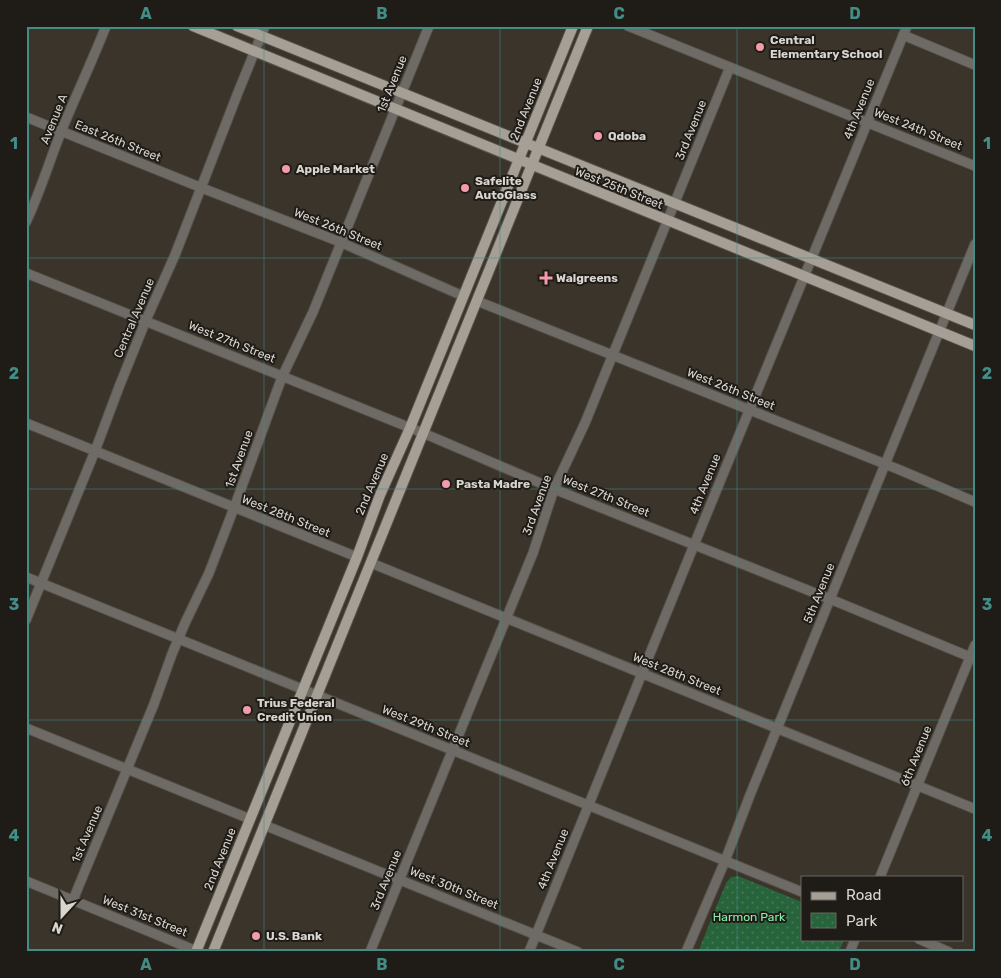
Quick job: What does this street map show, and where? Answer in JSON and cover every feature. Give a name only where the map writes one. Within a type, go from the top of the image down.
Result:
[{"type":"main road","name":"West 25th Street","points":[[193,26],[975,346]]},
{"type":"main road","name":"West 25th Street","points":[[237,26],[263,31],[402,93],[975,325]]},
{"type":"main road","name":"2nd Avenue","points":[[197,951],[380,495],[410,428],[573,26]]},
{"type":"main road","points":[[213,952],[588,26]]},
{"type":"street","name":"Avenue A","points":[[26,222],[37,198],[61,132],[106,26]]},
{"type":"street","name":"1st Avenue","points":[[73,900],[154,704],[179,638],[209,573],[282,377],[313,312],[429,26]]},
{"type":"street","name":"West 24th Street","points":[[628,26],[975,166]]},
{"type":"street","points":[[905,30],[975,64]]},
{"type":"street","name":"4th Avenue","points":[[529,952],[905,30]]},
{"type":"street","name":"Central Avenue","points":[[26,620],[146,320],[202,188],[263,31]]},
{"type":"street","name":"3rd Avenue","points":[[370,952],[533,553],[554,489],[586,423],[730,67]]},
{"type":"street","name":"East 26th Street","points":[[26,117],[202,188]]},
{"type":"street","name":"West 26th Street","points":[[202,188],[340,242],[463,296]]},
{"type":"street","name":"5th Avenue","points":[[686,952],[975,244]]},
{"type":"street","name":"West 27th Street","points":[[26,273],[146,320],[423,433],[554,489],[972,658]]},
{"type":"street","name":"West 26th Street","points":[[477,301],[885,464],[975,502]]},
{"type":"street","name":"West 28th Street","points":[[26,423],[356,558]]},
{"type":"street","name":"West 28th Street","points":[[370,563],[975,809]]},
{"type":"street","name":"West 29th Street","points":[[26,577],[801,892]]},
{"type":"street","name":"6th Avenue","points":[[880,876],[917,785],[972,658],[975,644]]},
{"type":"street","points":[[26,728],[250,819]]},
{"type":"street","name":"West 30th Street","points":[[264,825],[578,952]]},
{"type":"street","name":"West 31st Street","points":[[26,881],[197,951]]},
{"type":"street","points":[[850,952],[855,940]]},
{"type":"street","points":[[921,940],[949,952]]},
{"type":"green space","name":"Harmon Park","points":[[738,876],[801,902],[801,940],[844,940],[839,952],[698,952],[726,883],[731,877]]},
{"type":"place","name":"Central Elementary School","points":[[760,47]]},
{"type":"place","name":"Qdoba","points":[[598,136]]},
{"type":"place","name":"Apple Market","points":[[286,169]]},
{"type":"place","name":"Safelite AutoGlass","points":[[465,188]]},
{"type":"place","name":"Walgreens","points":[[546,278]]},
{"type":"place","name":"Pasta Madre","points":[[446,484]]},
{"type":"place","name":"Trius Federal Credit Union","points":[[247,710]]},
{"type":"place","name":"U.S. Bank","points":[[256,936]]}]
